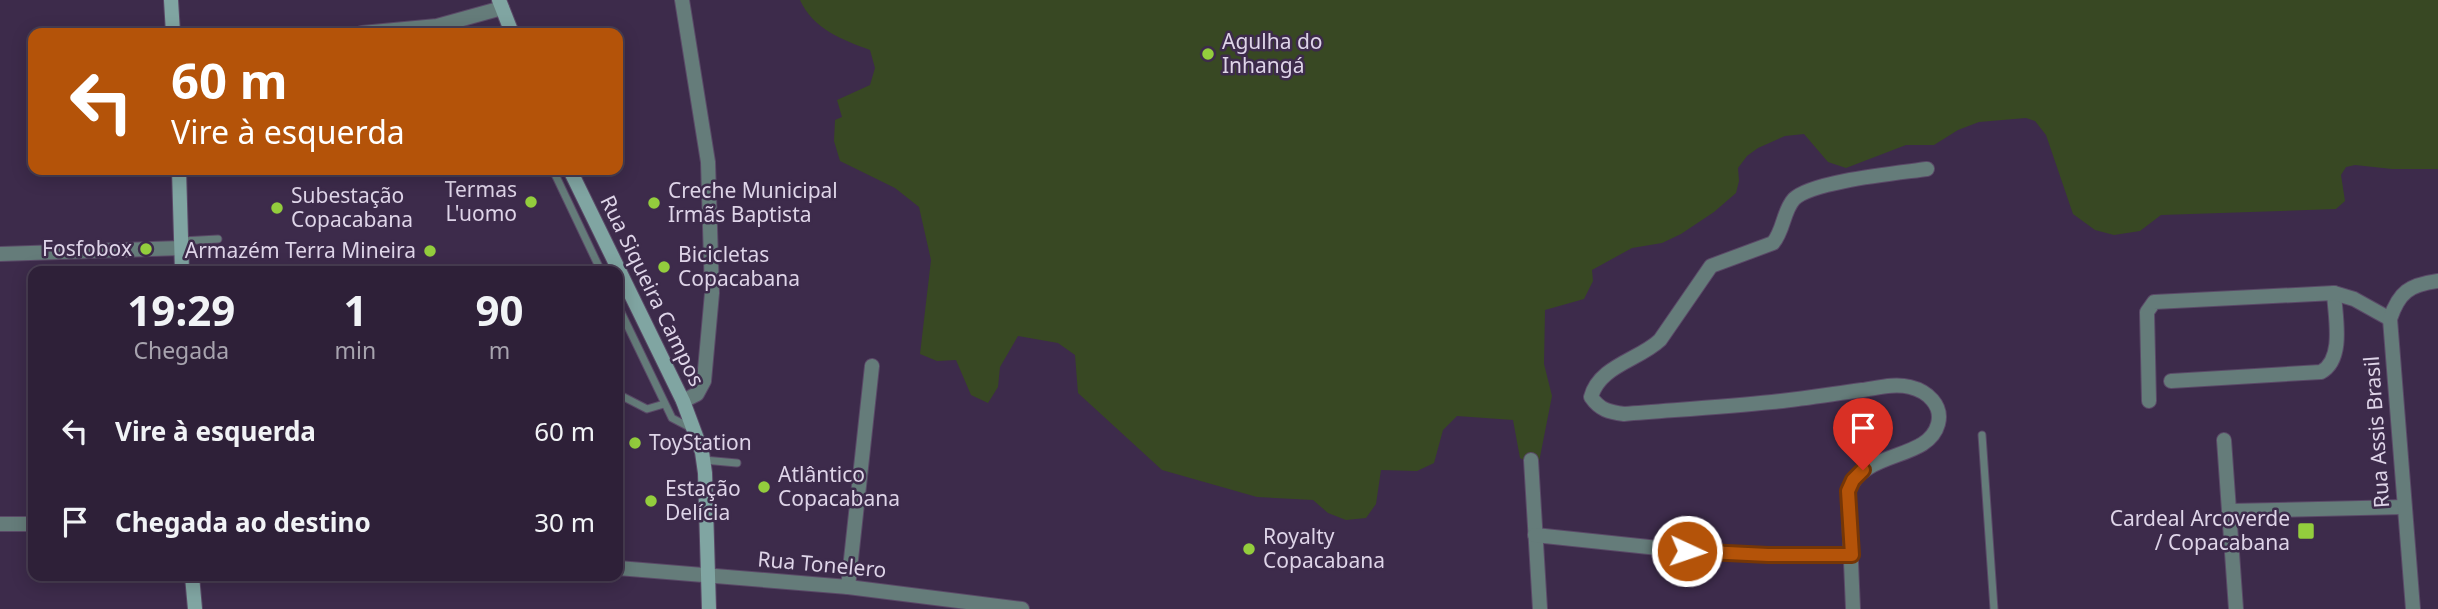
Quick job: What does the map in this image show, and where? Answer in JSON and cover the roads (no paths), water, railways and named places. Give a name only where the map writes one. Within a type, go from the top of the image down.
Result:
[{"type":"main road","points":[[171,0],[173,28]]},
{"type":"main road","points":[[501,4],[509,28]]},
{"type":"main road","points":[[179,175],[182,266]]},
{"type":"main road","name":"Rua Siqueira Campos","points":[[572,175],[617,266]]},
{"type":"main road","name":"Rua Siqueira Campos","points":[[623,278],[683,401],[704,460],[709,609]]},
{"type":"main road","points":[[192,581],[195,609]]},
{"type":"street","points":[[682,0],[708,162],[712,293],[704,381],[697,394],[683,401]]},
{"type":"street","points":[[416,28],[437,26],[501,4]]},
{"type":"street","points":[[1853,609],[1848,491],[1853,480],[1863,470],[1919,447],[1930,438],[1939,419],[1932,399],[1920,390],[1897,385],[1772,402],[1624,414],[1606,412],[1597,406],[1591,397],[1598,381],[1607,373],[1660,340],[1711,266],[1773,243],[1789,206],[1796,198],[1817,187],[1927,169]]},
{"type":"street","points":[[0,254],[182,244]]},
{"type":"street","points":[[2149,401],[2147,312],[2154,302],[2334,293],[2354,299],[2390,319],[2396,301],[2409,288],[2438,281]]},
{"type":"street","points":[[2171,382],[2321,372],[2327,369],[2336,348],[2334,293]]},
{"type":"street","name":"Rua Assis Brasil","points":[[2390,319],[2413,609]]},
{"type":"street","points":[[848,587],[872,366]]},
{"type":"street","points":[[2224,440],[2236,609]]},
{"type":"street","points":[[1531,460],[1540,609]]},
{"type":"street","points":[[2229,511],[2404,508]]},
{"type":"street","points":[[0,524],[28,524]]},
{"type":"street","points":[[1535,535],[1701,551],[1768,555],[1852,555]]},
{"type":"street","name":"Rua Tonelero","points":[[623,568],[848,587],[1022,609]]},
{"type":"lane","name":"Rua Siqueira Campos","points":[[555,175],[599,266]]},
{"type":"lane","points":[[182,244],[218,239]]},
{"type":"lane","name":"Rua Siqueira Campos","points":[[623,317],[664,404],[677,422],[695,430]]},
{"type":"lane","points":[[623,397],[647,409],[664,404]]},
{"type":"lane","points":[[1982,435],[1993,609]]},
{"type":"lane","points":[[704,460],[737,463]]},
{"type":"place","name":"Agulha do Inhangá","points":[[1208,54]]},
{"type":"place","name":"Termas L'uomo","points":[[531,202]]},
{"type":"place","name":"Creche Municipal Irmãs Baptista","points":[[654,203]]},
{"type":"place","name":"Subestação Copacabana","points":[[277,208]]},
{"type":"place","name":"Fosfobox","points":[[146,249]]},
{"type":"place","name":"Armazém Terra Mineira","points":[[430,251]]},
{"type":"place","name":"Bicicletas Copacabana","points":[[664,267]]},
{"type":"place","name":"ToyStation","points":[[635,443]]},
{"type":"place","name":"Atlântico Copacabana","points":[[764,487]]},
{"type":"place","name":"Estação Delícia","points":[[651,501]]},
{"type":"place","name":"Cardeal Arcoverde / Copacabana","points":[[2306,531]]},
{"type":"place","name":"Royalty Copacabana","points":[[1249,549]]}]
